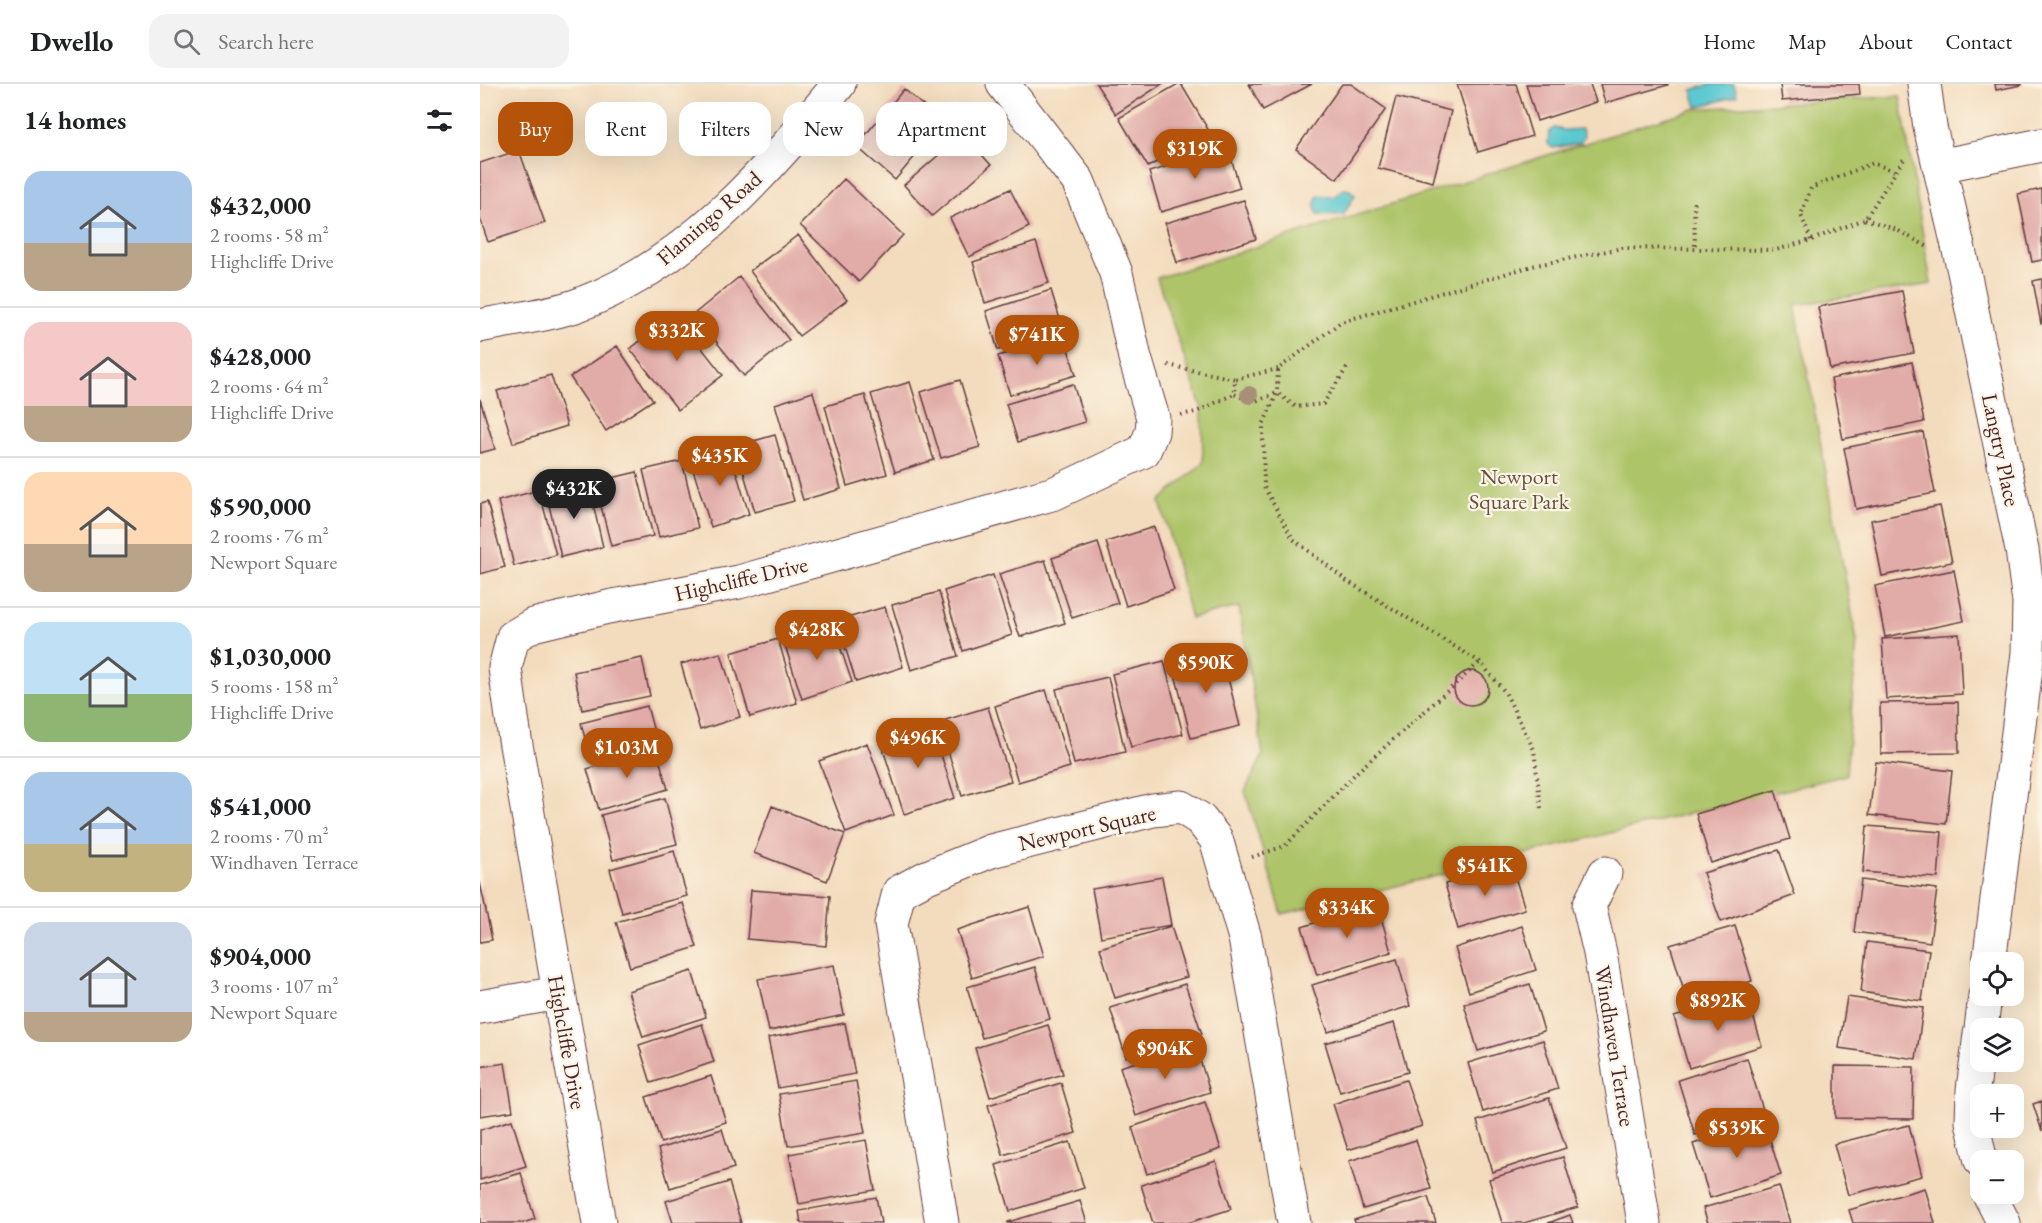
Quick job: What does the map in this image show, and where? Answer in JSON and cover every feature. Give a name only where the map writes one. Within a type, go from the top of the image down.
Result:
[{"type":"street","name":"Flamingo Road","points":[[480,326],[577,305],[650,270],[713,220],[784,150],[839,84]]},
{"type":"street","points":[[1003,84],[1078,181],[1116,273],[1135,358],[1153,418]]},
{"type":"street","name":"Langtry Place","points":[[1924,84],[1939,166],[1963,267],[2020,539],[2029,602],[2028,653],[1990,952]]},
{"type":"street","points":[[1939,166],[2042,146]]},
{"type":"street","name":"Highcliffe Drive","points":[[599,1223],[558,993],[505,668],[513,637],[533,625],[608,607],[739,582],[1055,493],[1144,451],[1152,432],[1153,418]]},
{"type":"street","name":"Newport Square","points":[[942,1223],[891,924],[899,892],[991,851],[1153,810],[1181,807],[1200,819],[1216,839],[1222,866],[1245,938],[1293,1223]]},
{"type":"street","name":"Windhaven Terrace","points":[[1605,873],[1589,906],[1600,953],[1644,1223]]},
{"type":"street","points":[[480,1007],[558,993]]},
{"type":"street","points":[[1975,1072],[1972,1122],[1978,1150]]},
{"type":"street","points":[[1994,1204],[2004,1223]]},
{"type":"path","points":[[1135,358],[1235,379],[1278,369],[1341,322],[1446,289],[1532,266],[1622,248],[1776,250],[1811,240],[1865,219],[1894,171],[1906,156]]},
{"type":"path","points":[[1811,240],[1801,215],[1811,188],[1873,163],[1894,171]]},
{"type":"path","points":[[1694,202],[1695,250]]},
{"type":"path","points":[[1865,219],[1897,230],[1963,267]]},
{"type":"path","points":[[1277,393],[1296,407],[1323,404],[1348,366]]},
{"type":"path","points":[[1278,369],[1277,393],[1263,425],[1264,487],[1293,540],[1347,581],[1480,662],[1505,692],[1534,750],[1541,808]]},
{"type":"path","points":[[1234,394],[1235,379]]},
{"type":"path","points":[[1153,418],[1196,412],[1234,394],[1253,402],[1277,393]]},
{"type":"path","points":[[1222,866],[1285,846],[1358,771],[1480,662]]},
{"type":"green space","name":"Newport Square Park","points":[[1900,96],[1931,284],[1795,305],[1857,641],[1846,775],[1282,914],[1245,791],[1263,755],[1239,607],[1191,618],[1160,501],[1203,463],[1202,409],[1157,278],[1694,109]]},
{"type":"water","points":[[1712,84],[1734,84],[1737,96],[1697,107],[1692,90]]},
{"type":"water","points":[[1554,128],[1582,129],[1584,137],[1580,143],[1553,148],[1548,144],[1549,132]]},
{"type":"water","points":[[1344,189],[1350,190],[1355,195],[1343,215],[1318,214],[1315,208],[1319,195],[1334,197]]},
{"type":"building","points":[[1096,84],[1162,84],[1116,114]]},
{"type":"building","points":[[1181,84],[1209,131],[1148,167],[1119,118]]},
{"type":"building","points":[[1249,84],[1312,84],[1263,110]]},
{"type":"building","points":[[1342,84],[1351,84],[1386,109],[1337,179],[1296,149]]},
{"type":"building","points":[[1457,84],[1516,84],[1532,136],[1478,152]]},
{"type":"building","points":[[1526,84],[1590,84],[1596,102],[1537,121]]},
{"type":"building","points":[[1600,84],[1668,84],[1668,85],[1605,103]]},
{"type":"building","points":[[1780,84],[1859,84],[1860,94],[1782,101]]},
{"type":"building","points":[[1995,84],[2022,84],[2022,85],[1996,90]]},
{"type":"building","points":[[904,89],[919,102],[893,102]]},
{"type":"building","points":[[1396,97],[1451,111],[1433,182],[1378,168]]},
{"type":"building","points":[[876,122],[876,156],[915,156],[895,180],[864,153],[864,136]]},
{"type":"building","points":[[1228,148],[1240,188],[1161,212],[1149,172]]},
{"type":"building","points":[[501,156],[521,156],[545,223],[488,242],[480,218],[480,163]]},
{"type":"building","points":[[938,156],[983,156],[991,165],[932,216],[904,185]]},
{"type":"building","points":[[844,179],[903,235],[859,282],[800,225]]},
{"type":"building","points":[[1010,189],[1029,227],[969,257],[950,218]]},
{"type":"building","points":[[2042,189],[2042,260],[2032,262],[2018,194]]},
{"type":"building","points":[[1244,200],[1256,239],[1177,263],[1165,223]]},
{"type":"building","points":[[798,235],[847,300],[799,336],[750,271]]},
{"type":"building","points":[[1036,242],[1049,283],[985,303],[973,262]]},
{"type":"building","points":[[739,277],[789,340],[744,376],[694,314]]},
{"type":"building","points":[[2042,279],[2042,323],[2041,324],[2033,281]]},
{"type":"building","points":[[1051,290],[1063,329],[998,350],[986,311]]},
{"type":"building","points":[[1902,291],[1914,353],[1830,369],[1818,307]]},
{"type":"building","points":[[675,314],[723,375],[678,410],[630,349]]},
{"type":"building","points":[[1064,336],[1076,375],[1010,395],[998,356]]},
{"type":"building","points":[[617,346],[653,400],[606,431],[570,377]]},
{"type":"building","points":[[1912,362],[1924,422],[1843,439],[1831,379]]},
{"type":"building","points":[[551,375],[567,426],[513,443],[497,391]]},
{"type":"building","points":[[960,380],[980,447],[941,458],[921,392]]},
{"type":"building","points":[[910,382],[934,460],[895,472],[871,394]]},
{"type":"building","points":[[1073,384],[1085,422],[1018,442],[1006,404]]},
{"type":"building","points":[[813,392],[841,489],[803,500],[775,404]]},
{"type":"building","points":[[865,395],[887,474],[847,486],[825,406]]},
{"type":"building","points":[[480,399],[495,449],[480,453]]},
{"type":"building","points":[[1923,432],[1935,493],[1856,509],[1844,448]]},
{"type":"building","points":[[775,435],[794,501],[755,512],[736,446]]},
{"type":"building","points":[[729,448],[749,514],[711,527],[690,460]]},
{"type":"building","points":[[682,461],[698,528],[659,537],[643,470]]},
{"type":"building","points":[[637,472],[653,536],[611,546],[595,482]]},
{"type":"building","points":[[588,482],[603,547],[561,557],[546,492]]},
{"type":"building","points":[[539,490],[556,555],[514,566],[498,501]]},
{"type":"building","points":[[487,502],[505,567],[480,574],[480,504]]},
{"type":"building","points":[[1940,506],[1952,562],[1882,576],[1871,520]]},
{"type":"building","points":[[1154,527],[1174,590],[1126,606],[1106,542]]},
{"type":"building","points":[[1098,543],[1118,603],[1072,618],[1052,558]]},
{"type":"building","points":[[1045,560],[1065,623],[1020,637],[999,574]]},
{"type":"building","points":[[1954,570],[1964,621],[1885,637],[1875,586]]},
{"type":"building","points":[[993,575],[1012,635],[963,651],[944,591]]},
{"type":"building","points":[[939,592],[958,656],[911,670],[892,605]]},
{"type":"building","points":[[885,607],[903,667],[856,682],[837,621]]},
{"type":"building","points":[[832,623],[852,682],[802,699],[783,639]]},
{"type":"building","points":[[1959,634],[1962,694],[1886,699],[1882,639]]},
{"type":"building","points":[[778,639],[797,703],[750,717],[731,653]]},
{"type":"building","points":[[1221,650],[1240,726],[1191,738],[1172,662]]},
{"type":"building","points":[[721,653],[740,717],[700,730],[681,664]]},
{"type":"building","points":[[642,658],[650,696],[582,710],[574,672]]},
{"type":"building","points":[[1164,661],[1183,734],[1131,747],[1112,674]]},
{"type":"building","points":[[1471,671],[1483,676],[1488,688],[1483,700],[1471,705],[1459,700],[1454,688],[1459,676]]},
{"type":"building","points":[[1108,677],[1125,752],[1074,764],[1056,689]]},
{"type":"building","points":[[1046,690],[1070,767],[1018,782],[995,706]]},
{"type":"building","points":[[1958,702],[1959,753],[1881,754],[1880,703]]},
{"type":"building","points":[[647,706],[657,743],[591,761],[581,723]]},
{"type":"building","points":[[988,707],[1011,781],[962,796],[939,722]]},
{"type":"building","points":[[931,724],[955,798],[904,814],[880,740]]},
{"type":"building","points":[[867,743],[894,815],[846,833],[819,761]]},
{"type":"building","points":[[656,749],[668,789],[599,810],[587,769]]},
{"type":"building","points":[[1876,762],[1952,771],[1946,824],[1869,815]]},
{"type":"building","points":[[1775,790],[1790,839],[1711,863],[1696,814]]},
{"type":"building","points":[[665,798],[677,844],[613,860],[601,815]]},
{"type":"building","points":[[772,806],[845,834],[827,881],[754,853]]},
{"type":"building","points":[[1867,826],[1942,832],[1938,878],[1863,872]]},
{"type":"building","points":[[1779,850],[1795,895],[1721,922],[1703,873]]},
{"type":"building","points":[[674,851],[687,896],[622,913],[610,869]]},
{"type":"building","points":[[1511,864],[1525,909],[1458,929],[1445,884]]},
{"type":"building","points":[[1162,877],[1171,925],[1101,937],[1092,889]]},
{"type":"building","points":[[1861,880],[1937,889],[1930,942],[1854,932]]},
{"type":"building","points":[[480,882],[492,940],[480,942]]},
{"type":"building","points":[[751,890],[830,896],[826,946],[747,939]]},
{"type":"building","points":[[683,903],[697,947],[630,967],[616,922]]},
{"type":"building","points":[[1377,903],[1391,952],[1317,975],[1302,927]]},
{"type":"building","points":[[1029,907],[1044,956],[972,978],[957,930]]},
{"type":"building","points":[[1171,926],[1187,977],[1115,998],[1100,948]]},
{"type":"building","points":[[1522,926],[1536,970],[1469,992],[1455,948]]},
{"type":"building","points":[[1735,926],[1752,981],[1687,1000],[1670,945]]},
{"type":"building","points":[[1867,942],[1929,950],[1922,1001],[1861,992]]},
{"type":"building","points":[[1397,959],[1410,1006],[1328,1032],[1312,985]]},
{"type":"building","points":[[834,965],[844,1015],[769,1031],[758,979]]},
{"type":"building","points":[[1035,967],[1050,1019],[982,1038],[967,987]]},
{"type":"building","points":[[692,971],[706,1017],[643,1037],[628,991]]},
{"type":"building","points":[[1185,984],[1202,1034],[1126,1057],[1110,1008]]},
{"type":"building","points":[[1530,984],[1544,1031],[1478,1051],[1464,1004]]},
{"type":"building","points":[[1747,995],[1762,1046],[1689,1068],[1674,1017]]},
{"type":"building","points":[[1847,997],[1923,1008],[1916,1059],[1839,1048]]},
{"type":"building","points":[[845,1023],[855,1074],[778,1088],[768,1038]]},
{"type":"building","points":[[1394,1023],[1408,1072],[1340,1092],[1325,1043]]},
{"type":"building","points":[[702,1024],[714,1062],[651,1083],[639,1045]]},
{"type":"building","points":[[1048,1025],[1063,1074],[990,1097],[975,1048]]},
{"type":"building","points":[[1543,1040],[1558,1089],[1483,1112],[1468,1063]]},
{"type":"building","points":[[1195,1044],[1210,1092],[1136,1116],[1120,1067]]},
{"type":"building","points":[[1747,1058],[1764,1113],[1695,1135],[1678,1080]]},
{"type":"building","points":[[505,1063],[513,1111],[480,1116],[480,1067]]},
{"type":"building","points":[[1835,1066],[1914,1067],[1913,1119],[1835,1118]]},
{"type":"building","points":[[711,1076],[726,1122],[661,1143],[646,1097]]},
{"type":"building","points":[[1406,1080],[1422,1126],[1348,1150],[1333,1104]]},
{"type":"building","points":[[856,1081],[865,1133],[788,1146],[779,1094]]},
{"type":"building","points":[[1061,1083],[1076,1133],[1003,1155],[988,1105]]},
{"type":"building","points":[[1549,1098],[1566,1148],[1493,1172],[1477,1121]]},
{"type":"building","points":[[2042,1101],[2042,1131],[2033,1104]]},
{"type":"building","points":[[1205,1102],[1221,1149],[1147,1174],[1132,1127]]},
{"type":"building","points":[[512,1120],[526,1166],[480,1180],[480,1130]]},
{"type":"building","points":[[1764,1121],[1781,1175],[1710,1198],[1693,1144]]},
{"type":"building","points":[[1909,1125],[1922,1176],[1848,1195],[1834,1144]]},
{"type":"building","points":[[722,1129],[734,1168],[670,1188],[658,1149]]},
{"type":"building","points":[[866,1140],[875,1190],[799,1204],[789,1154]]},
{"type":"building","points":[[1416,1140],[1431,1189],[1363,1209],[1349,1161]]},
{"type":"building","points":[[1070,1142],[1084,1188],[1010,1211],[996,1165]]},
{"type":"building","points":[[1563,1157],[1578,1207],[1524,1223],[1502,1223],[1489,1179]]},
{"type":"building","points":[[1216,1161],[1231,1209],[1188,1223],[1153,1223],[1141,1185]]},
{"type":"building","points":[[521,1173],[535,1219],[523,1223],[480,1223],[480,1185]]},
{"type":"building","points":[[729,1182],[741,1223],[673,1223],[666,1201]]},
{"type":"building","points":[[1779,1186],[1790,1223],[1708,1223],[1703,1208]]},
{"type":"building","points":[[1925,1188],[1935,1223],[1853,1223],[1849,1210]]},
{"type":"building","points":[[876,1197],[881,1223],[801,1223],[799,1211]]},
{"type":"building","points":[[1428,1197],[1436,1223],[1355,1223],[1354,1220]]},
{"type":"building","points":[[1080,1201],[1087,1223],[1008,1223],[1008,1222]]},
{"type":"building","points":[[1570,1215],[1573,1223],[1548,1223]]}]
